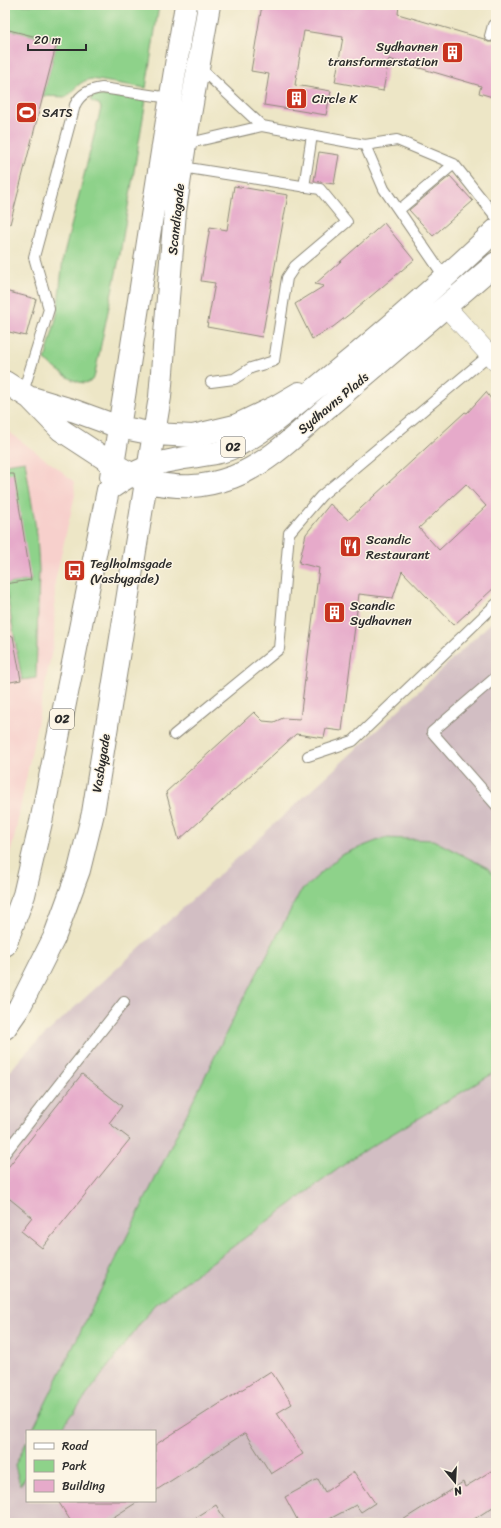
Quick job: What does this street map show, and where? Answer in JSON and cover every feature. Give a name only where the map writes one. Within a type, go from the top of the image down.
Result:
[{"type":"main road","name":"Scandiagade","points":[[135,472],[119,427],[170,98],[186,5]]},
{"type":"main road","name":"Scandiagade","points":[[135,472],[154,434],[160,397],[175,211],[198,66],[210,5]]},
{"type":"main road","name":"Sydhavns Plads","points":[[341,368],[445,278],[496,230]]},
{"type":"main road","name":"Sydhavns Plads","points":[[135,472],[169,486],[203,486],[234,477],[255,466],[281,446],[496,263]]},
{"type":"main road","points":[[19,390],[119,427],[154,434],[193,436],[235,426],[275,408],[341,368]]},
{"type":"main road","name":"O2","points":[[5,945],[24,895],[41,822],[108,490],[135,472],[173,460],[221,452],[237,446],[261,432],[341,368]]},
{"type":"main road","points":[[19,390],[61,430],[135,472]]},
{"type":"main road","name":"Vasbygade","points":[[5,1028],[19,1008],[54,938],[79,870],[93,813],[135,472]]},
{"type":"street","points":[[446,307],[492,359]]},
{"type":"lane","points":[[490,36],[493,25],[496,26]]},
{"type":"lane","points":[[198,66],[262,126]]},
{"type":"lane","points":[[19,390],[49,309],[34,257],[74,105],[78,98],[85,92],[102,88],[170,98]]},
{"type":"lane","points":[[185,144],[262,126],[365,145],[397,140],[454,164],[496,217]]},
{"type":"lane","points":[[304,187],[312,135]]},
{"type":"lane","points":[[365,145],[384,188],[445,278]]},
{"type":"lane","points":[[399,210],[454,164]]},
{"type":"lane","points":[[182,167],[320,190],[347,222],[295,266],[287,278],[274,361],[251,368],[234,379],[211,382]]},
{"type":"lane","points":[[174,734],[279,648],[289,532],[321,496],[492,359]]},
{"type":"lane","points":[[308,756],[353,741],[496,604]]},
{"type":"lane","points":[[496,676],[432,732],[496,805]]},
{"type":"lane","points":[[5,1153],[124,1002]]},
{"type":"shaded area","points":[[5,429],[74,482],[75,495],[55,581],[54,640],[14,839],[5,872]]},
{"type":"shaded area","points":[[496,618],[496,1523],[5,1523],[5,1077],[27,1051],[390,718]]},
{"type":"green space","points":[[5,5],[159,5],[146,88],[91,79],[80,83],[67,97],[43,96],[57,42],[5,29]]},
{"type":"green space","points":[[96,95],[146,100],[120,254],[94,378],[89,382],[83,383],[63,374],[45,360],[57,315],[63,258],[101,108],[99,104],[92,102],[91,100],[92,96]]},
{"type":"green space","points":[[25,461],[37,535],[39,570],[36,678],[22,680],[5,584],[31,580],[5,491],[5,464]]},
{"type":"green space","points":[[384,838],[433,840],[488,868],[496,878],[496,1068],[492,1074],[357,1155],[154,1305],[61,1430],[32,1430],[233,1019],[300,892],[341,855]]},
{"type":"green space","points":[[26,1443],[26,1477],[20,1485],[15,1465]]},
{"type":"building","points":[[262,5],[399,5],[398,14],[484,39],[488,42],[496,42],[496,98],[479,93],[481,86],[389,59],[383,91],[335,82],[343,37],[304,31],[295,85],[331,91],[326,115],[264,105],[269,74],[251,71]]},
{"type":"building","points":[[5,29],[57,42],[10,224],[5,224]]},
{"type":"building","points":[[319,152],[339,155],[334,184],[314,181]]},
{"type":"building","points":[[450,176],[473,201],[433,236],[409,210]]},
{"type":"building","points":[[234,186],[288,195],[262,337],[207,327],[215,283],[201,281],[210,227],[227,230]]},
{"type":"building","points":[[384,223],[414,260],[333,327],[312,339],[295,304],[324,286],[315,284]]},
{"type":"building","points":[[5,291],[36,299],[26,336],[5,331]]},
{"type":"building","name":"Scandic Sydhavnen","points":[[486,392],[496,406],[496,586],[454,625],[402,571],[393,598],[359,594],[342,731],[326,729],[324,738],[296,734],[179,840],[166,792],[254,712],[263,721],[274,722],[283,718],[300,719],[319,568],[299,563],[306,534],[330,504],[348,520],[465,412],[467,413]],"holes":[[[466,484],[486,506],[439,550],[419,528]]]},
{"type":"building","points":[[5,474],[14,474],[31,580],[5,584]]},
{"type":"building","points":[[13,636],[21,680],[5,683],[5,637]]},
{"type":"building","points":[[82,1074],[122,1106],[109,1123],[130,1139],[42,1248],[21,1231],[32,1217],[5,1195],[5,1171]]},
{"type":"building","points":[[271,1371],[292,1404],[277,1413],[303,1454],[271,1474],[245,1433],[156,1490],[156,1444]]},
{"type":"building","points":[[496,1468],[496,1505],[468,1523],[398,1523],[463,1482],[465,1487]]},
{"type":"building","points":[[354,1472],[375,1503],[361,1512],[356,1505],[322,1523],[299,1523],[285,1497],[318,1479],[325,1492]]},
{"type":"building","points":[[59,1502],[137,1502],[104,1523],[72,1523]]},
{"type":"building","points":[[216,1505],[227,1523],[187,1523]]},
{"type":"place","name":"Sydhavnen transformerstation","points":[[453,53]]},
{"type":"place","name":"Circle K","points":[[297,98]]},
{"type":"place","name":"SATS","points":[[26,112]]},
{"type":"place","name":"Scandic Restaurant","points":[[350,546]]},
{"type":"place","name":"Teglholmsgade (Vasbygade)","points":[[75,570]]},
{"type":"place","name":"Scandic Sydhavnen","points":[[335,612]]}]
